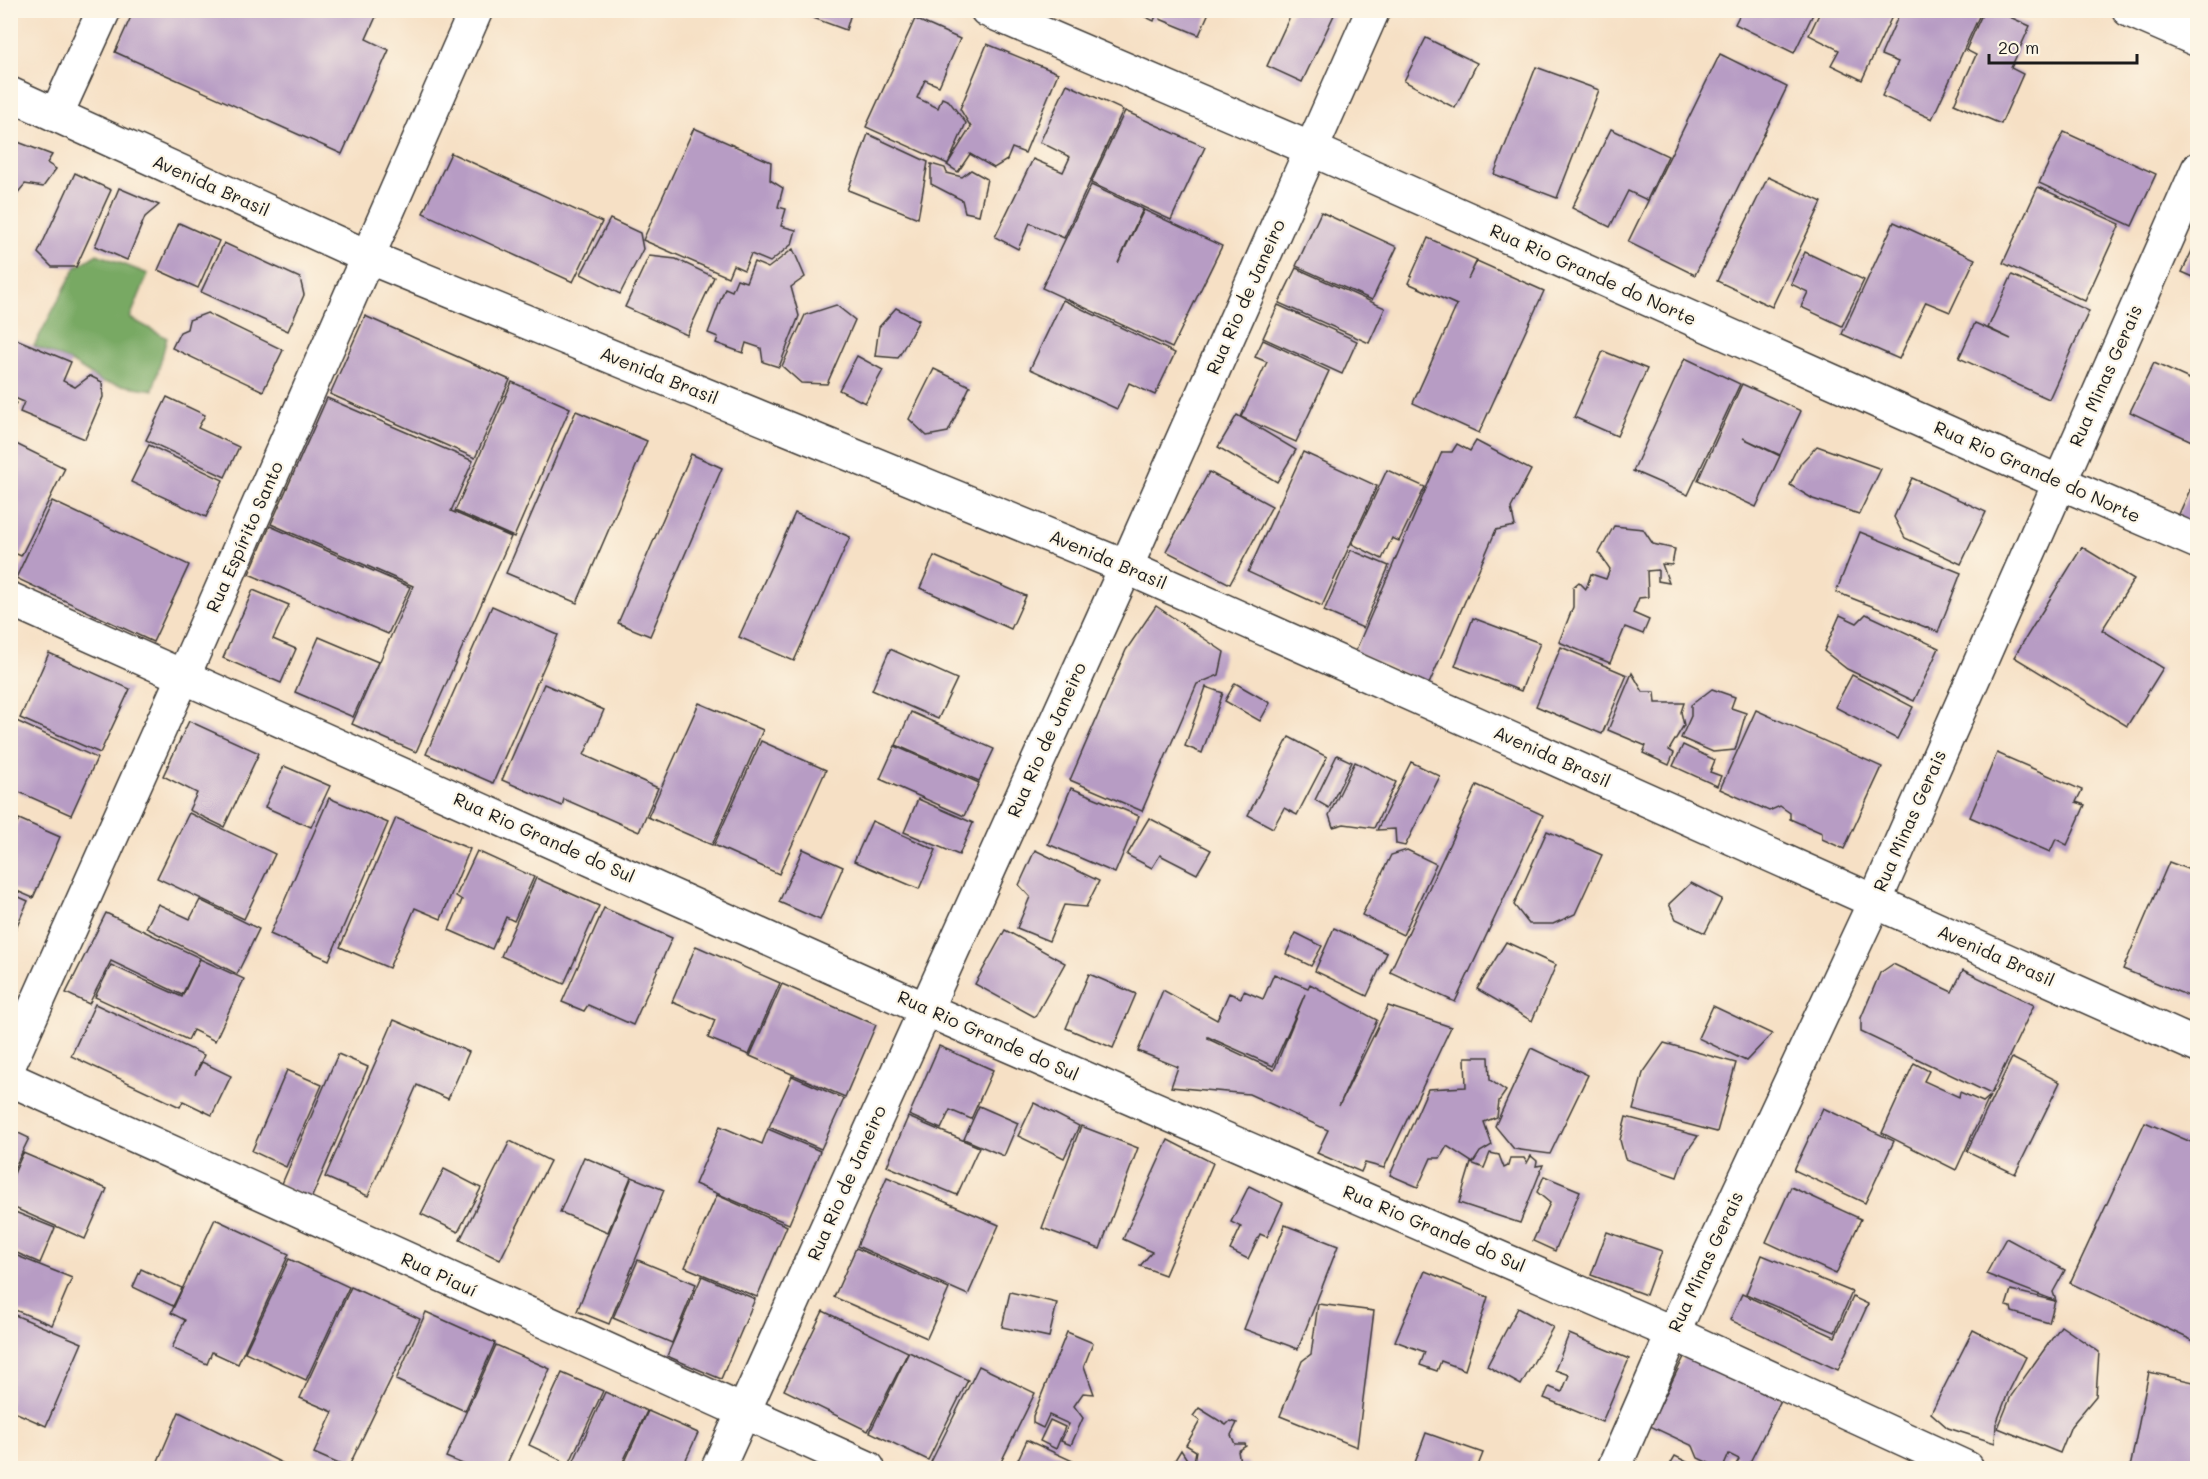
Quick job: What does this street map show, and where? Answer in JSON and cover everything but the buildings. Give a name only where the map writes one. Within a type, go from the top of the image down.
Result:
[{"type":"street","points":[[56,115],[104,10]]},
{"type":"street","name":"Rua Espírito Santo","points":[[10,1063],[183,677],[476,10]]},
{"type":"street","name":"Rua Rio Grande do Norte","points":[[987,10],[1311,149],[2198,542]]},
{"type":"street","name":"Rua Rio de Janeiro","points":[[718,1468],[1126,567],[1373,10]]},
{"type":"street","points":[[2129,10],[2198,40]]},
{"type":"street","name":"Avenida Brasil","points":[[10,94],[368,257],[1126,567],[2198,1046]]},
{"type":"street","name":"Rua Minas Gerais","points":[[1614,1468],[1673,1333],[1875,901],[2198,169]]},
{"type":"street","name":"Rua Rio Grande do Sul","points":[[10,599],[925,1009],[1673,1333],[1967,1468]]},
{"type":"street","name":"Rua Piauí","points":[[10,1079],[742,1413],[868,1468]]},
{"type":"green space","points":[[97,254],[148,274],[130,318],[167,338],[153,390],[102,382],[71,362],[34,346],[76,267]]}]
